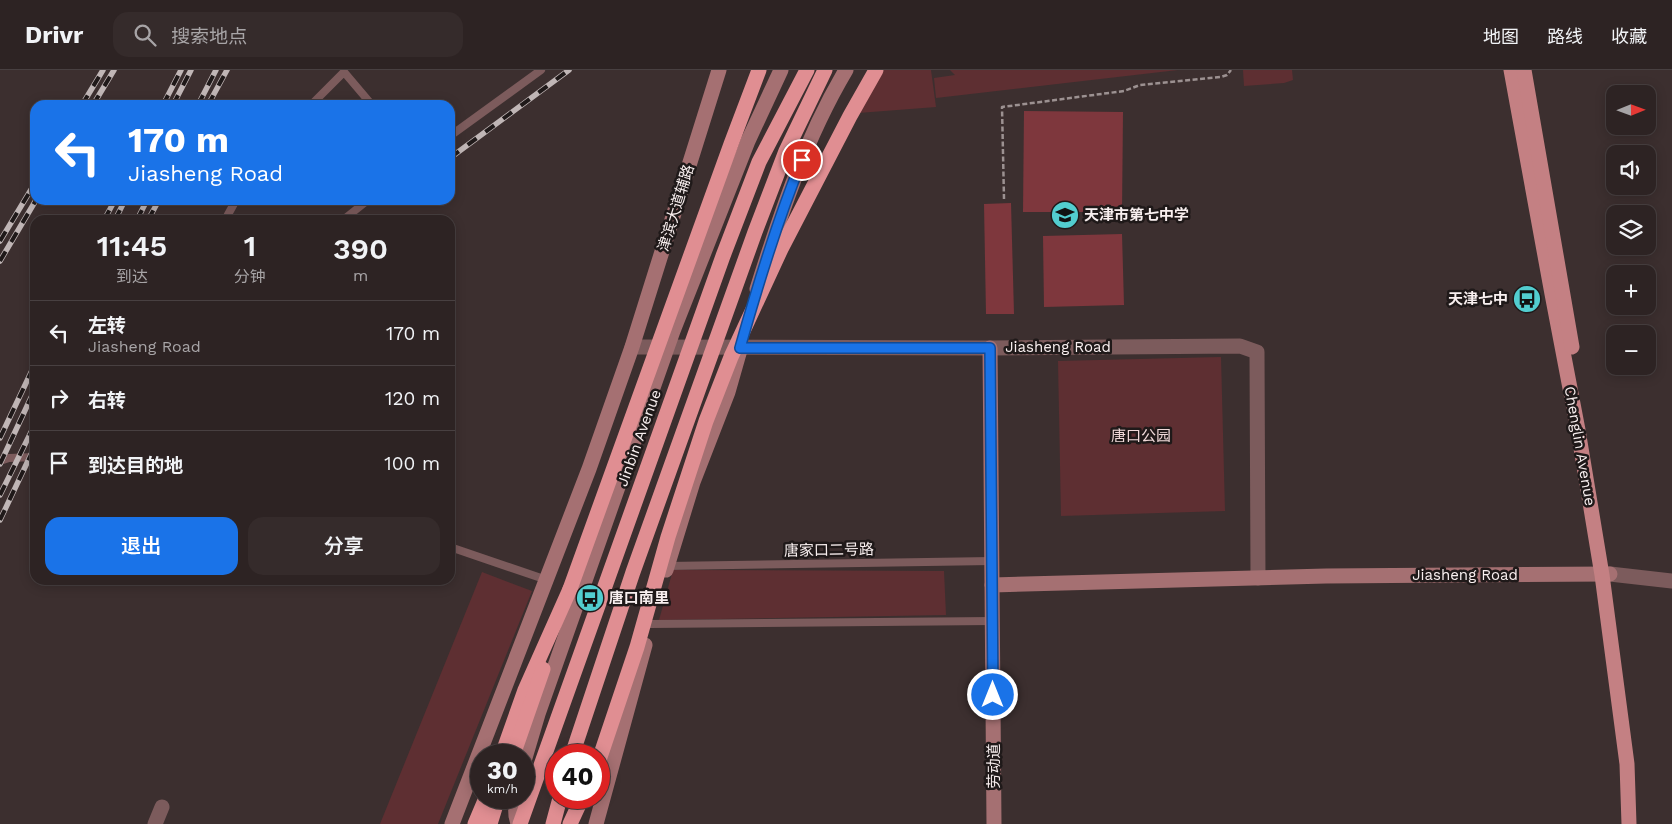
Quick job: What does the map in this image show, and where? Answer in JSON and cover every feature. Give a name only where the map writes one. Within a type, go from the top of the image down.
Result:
[{"type":"highway","points":[[731,144],[752,70]]},
{"type":"highway","points":[[731,144],[759,70]]},
{"type":"highway","name":"Jinbin Avenue","points":[[519,824],[722,256],[759,162],[807,70]]},
{"type":"highway","points":[[576,744],[633,572],[759,223],[786,151],[825,70]]},
{"type":"highway","points":[[604,744],[636,647],[668,537],[706,421],[728,366],[781,249],[876,70]]},
{"type":"highway","name":"Jinbin Avenue","points":[[517,744],[570,589],[731,144]]},
{"type":"highway","points":[[506,744],[525,690],[570,589]]},
{"type":"highway","points":[[475,824],[481,809]]},
{"type":"highway","points":[[490,824],[495,809]]},
{"type":"highway","points":[[553,824],[557,809]]},
{"type":"highway","points":[[570,824],[577,809]]},
{"type":"main road","name":"Chenglin Avenue","points":[[1511,70],[1606,575],[1627,764],[1629,824]]},
{"type":"main road","name":"Chenglin Avenue","points":[[1524,70],[1606,575],[1634,779],[1637,824]]},
{"type":"street","name":"津滨大道辅路","points":[[452,824],[589,469],[632,346],[719,70]]},
{"type":"street","points":[[529,744],[541,705],[667,347],[748,142],[781,70]]},
{"type":"street","points":[[596,824],[667,566],[693,482],[728,392],[754,297],[783,206],[808,144],[846,70]]},
{"type":"street","name":"Jiasheng Road","points":[[632,346],[740,348],[1240,346],[1257,352],[1258,578]]},
{"type":"street","name":"劳动道","points":[[990,348],[994,824]]},
{"type":"street","name":"Jiasheng Road","points":[[992,585],[1326,576],[1606,575],[1672,581]]},
{"type":"street","points":[[155,824],[162,807]]},
{"type":"street","points":[[516,809],[519,824]]},
{"type":"lane","points":[[455,132],[541,70]]},
{"type":"lane","points":[[316,100],[346,71],[368,100]]},
{"type":"lane","points":[[349,215],[362,205]]},
{"type":"lane","points":[[0,461],[10,458],[30,457]]},
{"type":"lane","points":[[455,549],[547,580]]},
{"type":"lane","name":"唐家口二号路","points":[[667,566],[992,561]]},
{"type":"lane","points":[[650,624],[992,621]]},
{"type":"path","points":[[1004,199],[1002,107],[1124,90],[1140,85],[1221,77],[1227,75],[1231,70]]},
{"type":"green space","points":[[884,70],[931,70],[936,107],[858,113]]},
{"type":"green space","points":[[950,70],[1178,70],[936,98],[934,78],[955,75]]},
{"type":"green space","points":[[1243,70],[1292,70],[1293,80],[1284,83],[1244,86]]},
{"type":"green space","name":"唐口公园","points":[[1221,357],[1225,511],[1061,516],[1058,361]]},
{"type":"green space","points":[[673,570],[944,571],[946,615],[659,620]]},
{"type":"green space","points":[[482,572],[532,591],[438,824],[380,824]]},
{"type":"building","points":[[1024,111],[1123,112],[1122,212],[1023,212]]},
{"type":"building","points":[[1011,203],[1014,314],[986,314],[984,204]]},
{"type":"building","points":[[1122,234],[1124,305],[1044,307],[1043,236]]},
{"type":"railway","points":[[85,100],[103,70]]},
{"type":"railway","points":[[96,100],[114,70]]},
{"type":"railway","points":[[166,100],[181,70]]},
{"type":"railway","points":[[176,100],[191,70]]},
{"type":"railway","points":[[201,100],[216,70]]},
{"type":"railway","points":[[211,100],[227,70]]},
{"type":"railway","points":[[455,154],[569,70]]},
{"type":"railway","points":[[0,241],[30,191]]},
{"type":"railway","points":[[0,261],[33,205]]},
{"type":"railway","points":[[107,215],[112,205]]},
{"type":"railway","points":[[118,215],[122,205]]},
{"type":"railway","points":[[140,215],[144,205]]},
{"type":"railway","points":[[151,215],[156,205]]},
{"type":"railway","points":[[0,438],[30,375]]},
{"type":"railway","points":[[0,464],[30,400]]},
{"type":"railway","points":[[0,495],[30,434]]},
{"type":"railway","points":[[0,520],[30,457]]},
{"type":"place","name":"天津市第七中学","points":[[1065,215]]},
{"type":"place","name":"天津七中","points":[[1527,299]]},
{"type":"place","name":"唐口南里","points":[[590,598]]},
{"type":"route","points":[[802,160],[783,206],[740,348],[990,348],[993,695]]}]
